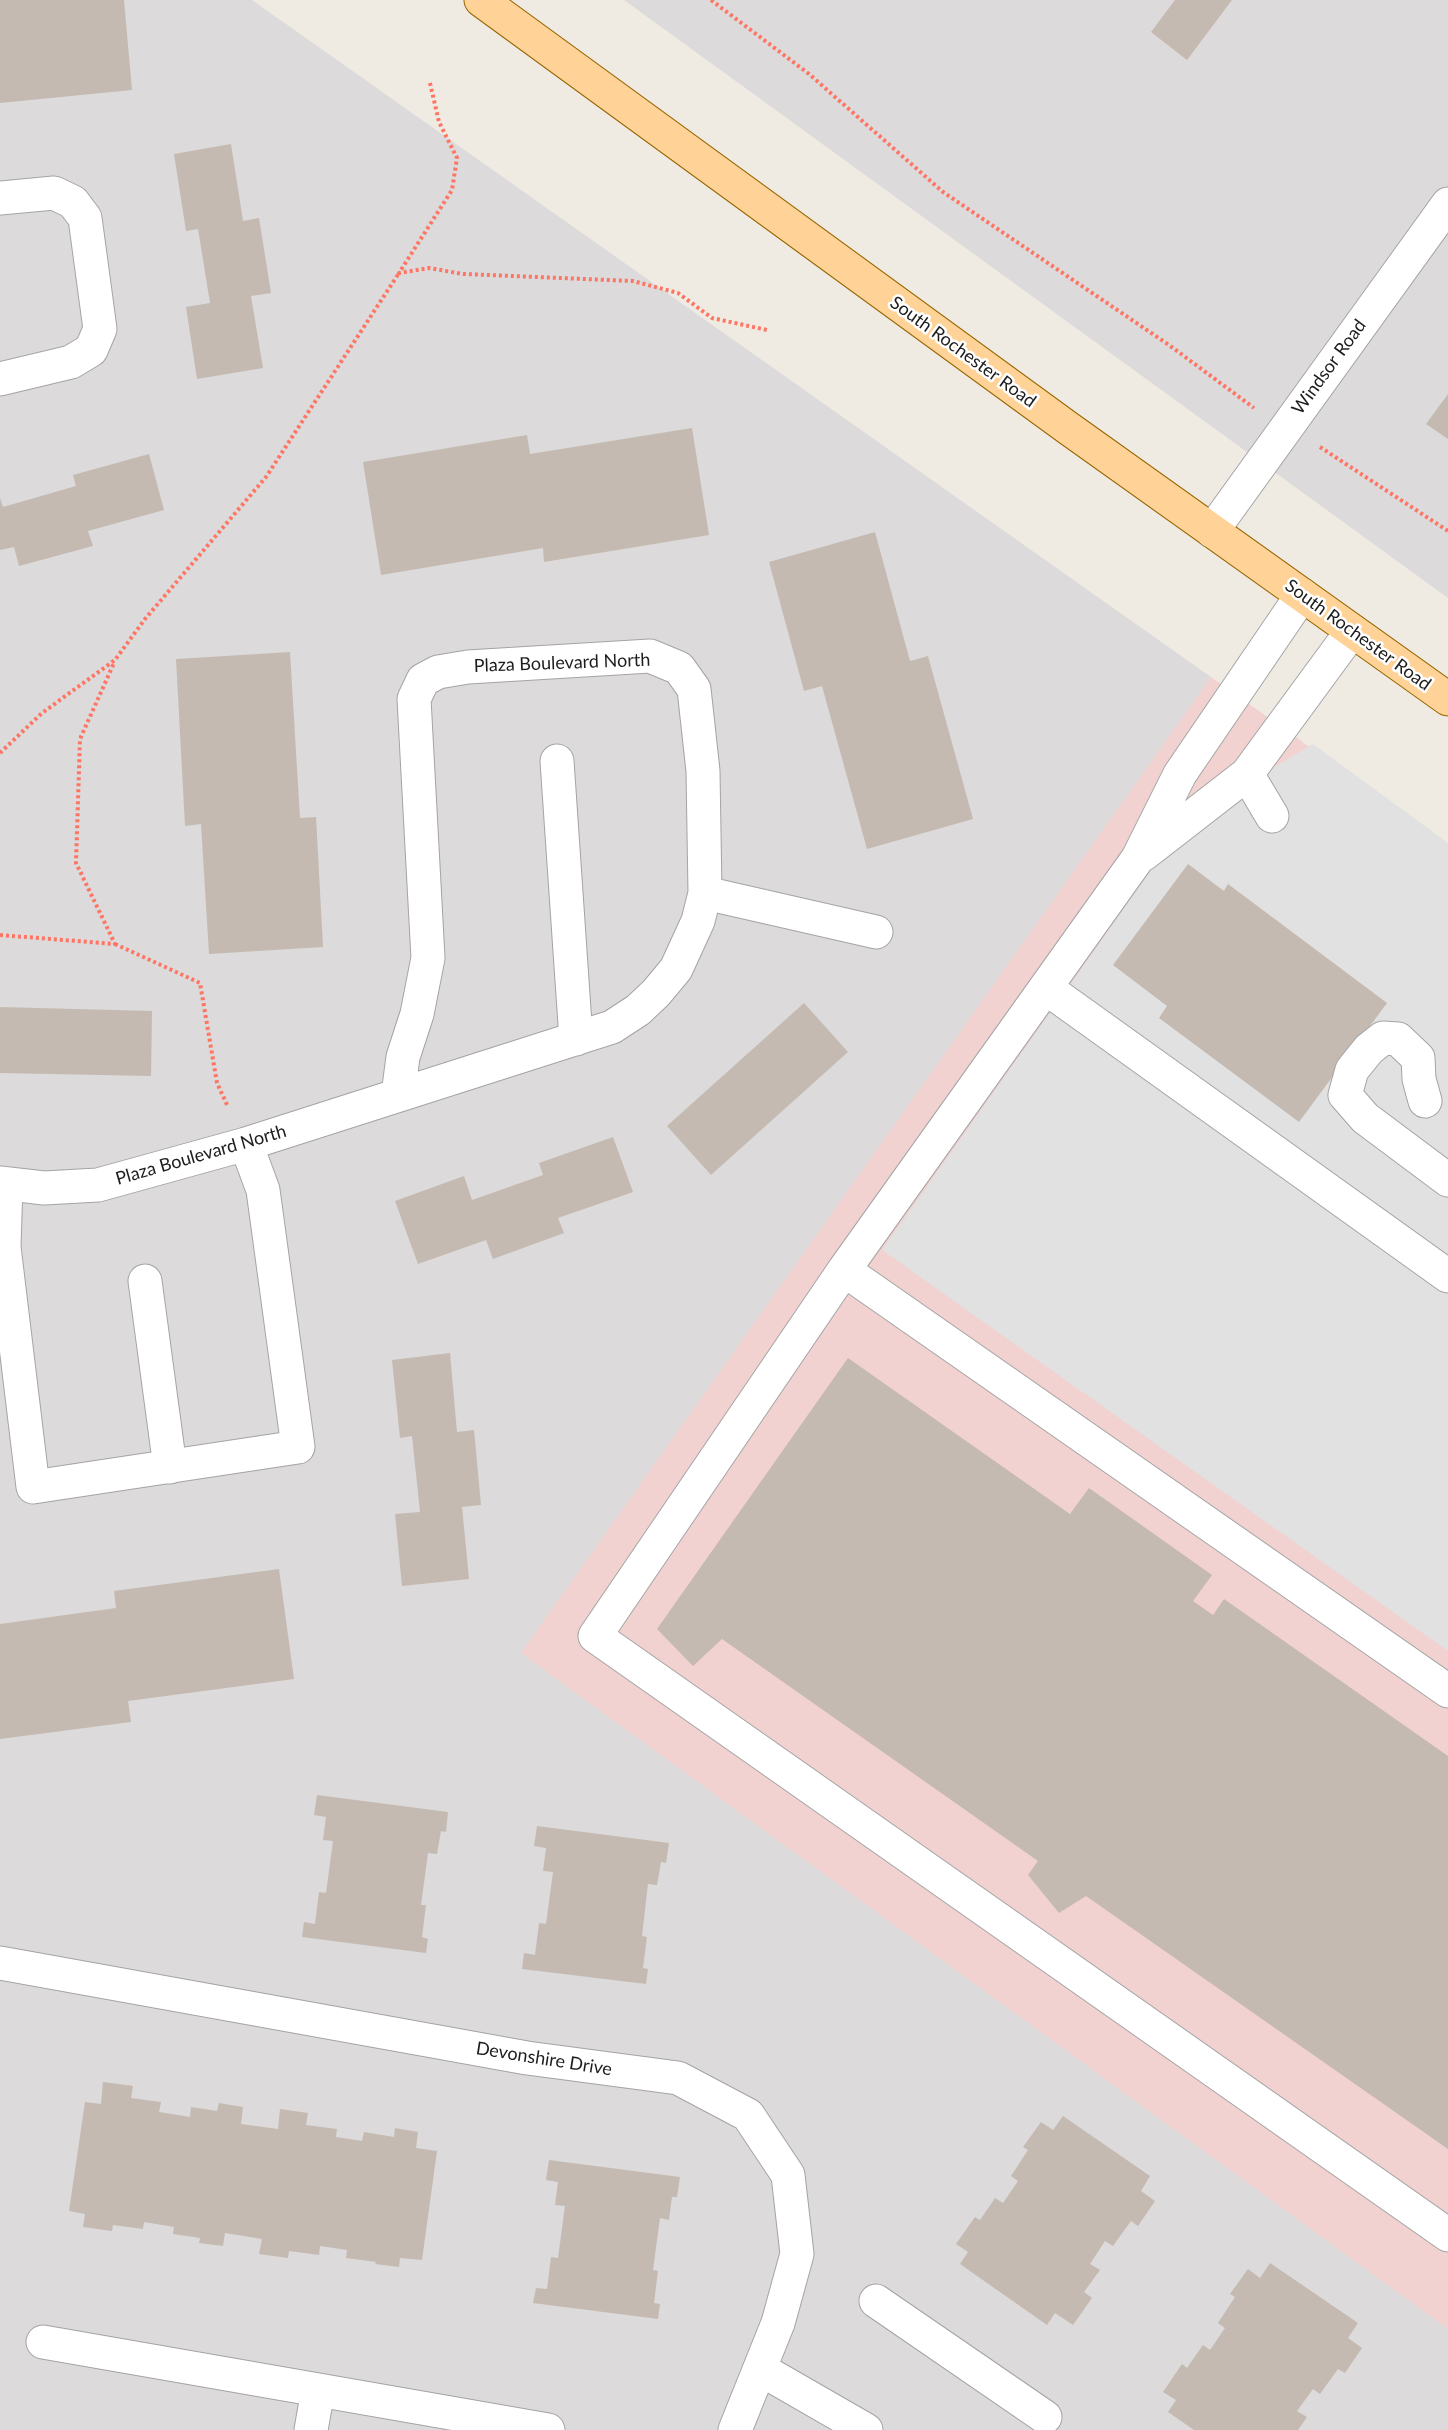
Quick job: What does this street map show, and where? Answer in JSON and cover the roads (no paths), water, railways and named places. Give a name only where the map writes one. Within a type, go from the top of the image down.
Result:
[{"type":"main road","name":"South Rochester Road","points":[[481,0],[1212,531],[1448,699]]},
{"type":"street","points":[[0,198],[54,193],[73,202],[85,218],[100,329],[91,350],[71,362],[0,379]]},
{"type":"street","name":"Windsor Road","points":[[1212,531],[1448,204]]},
{"type":"street","points":[[1302,595],[1180,774],[1138,858],[844,1270],[595,1636],[1448,2235]]},
{"type":"street","points":[[1138,858],[1248,774],[1352,631]]},
{"type":"street","name":"Plaza Boulevard North","points":[[3,1184],[44,1188],[98,1185],[246,1144],[576,1039],[612,1027],[638,1010],[676,969],[698,921],[705,893],[703,771],[697,712],[694,689],[679,668],[651,656],[468,667],[438,672],[423,680],[414,699],[428,958],[417,1014],[403,1057],[398,1095]]},
{"type":"street","points":[[557,761],[576,1039]]},
{"type":"street","points":[[1248,774],[1272,816]]},
{"type":"street","points":[[705,893],[876,932]]},
{"type":"street","points":[[1046,988],[1448,1276]]},
{"type":"street","points":[[1425,1101],[1419,1079],[1418,1058],[1398,1039],[1383,1038],[1369,1049],[1352,1070],[1344,1095],[1365,1118],[1448,1180]]},
{"type":"street","points":[[3,1184],[4,1247],[33,1487],[298,1447],[263,1190],[246,1144]]},
{"type":"street","points":[[844,1270],[1448,1691]]},
{"type":"street","points":[[145,1281],[170,1467]]},
{"type":"street","name":"Devonshire Drive","points":[[0,1963],[527,2058],[678,2079],[748,2115],[788,2175],[796,2254],[778,2323],[735,2430]]},
{"type":"street","points":[[876,2301],[1049,2426]]},
{"type":"street","points":[[43,2342],[548,2430]]},
{"type":"street","points":[[760,2369],[866,2430]]},
{"type":"street","points":[[311,2430],[318,2390]]}]
